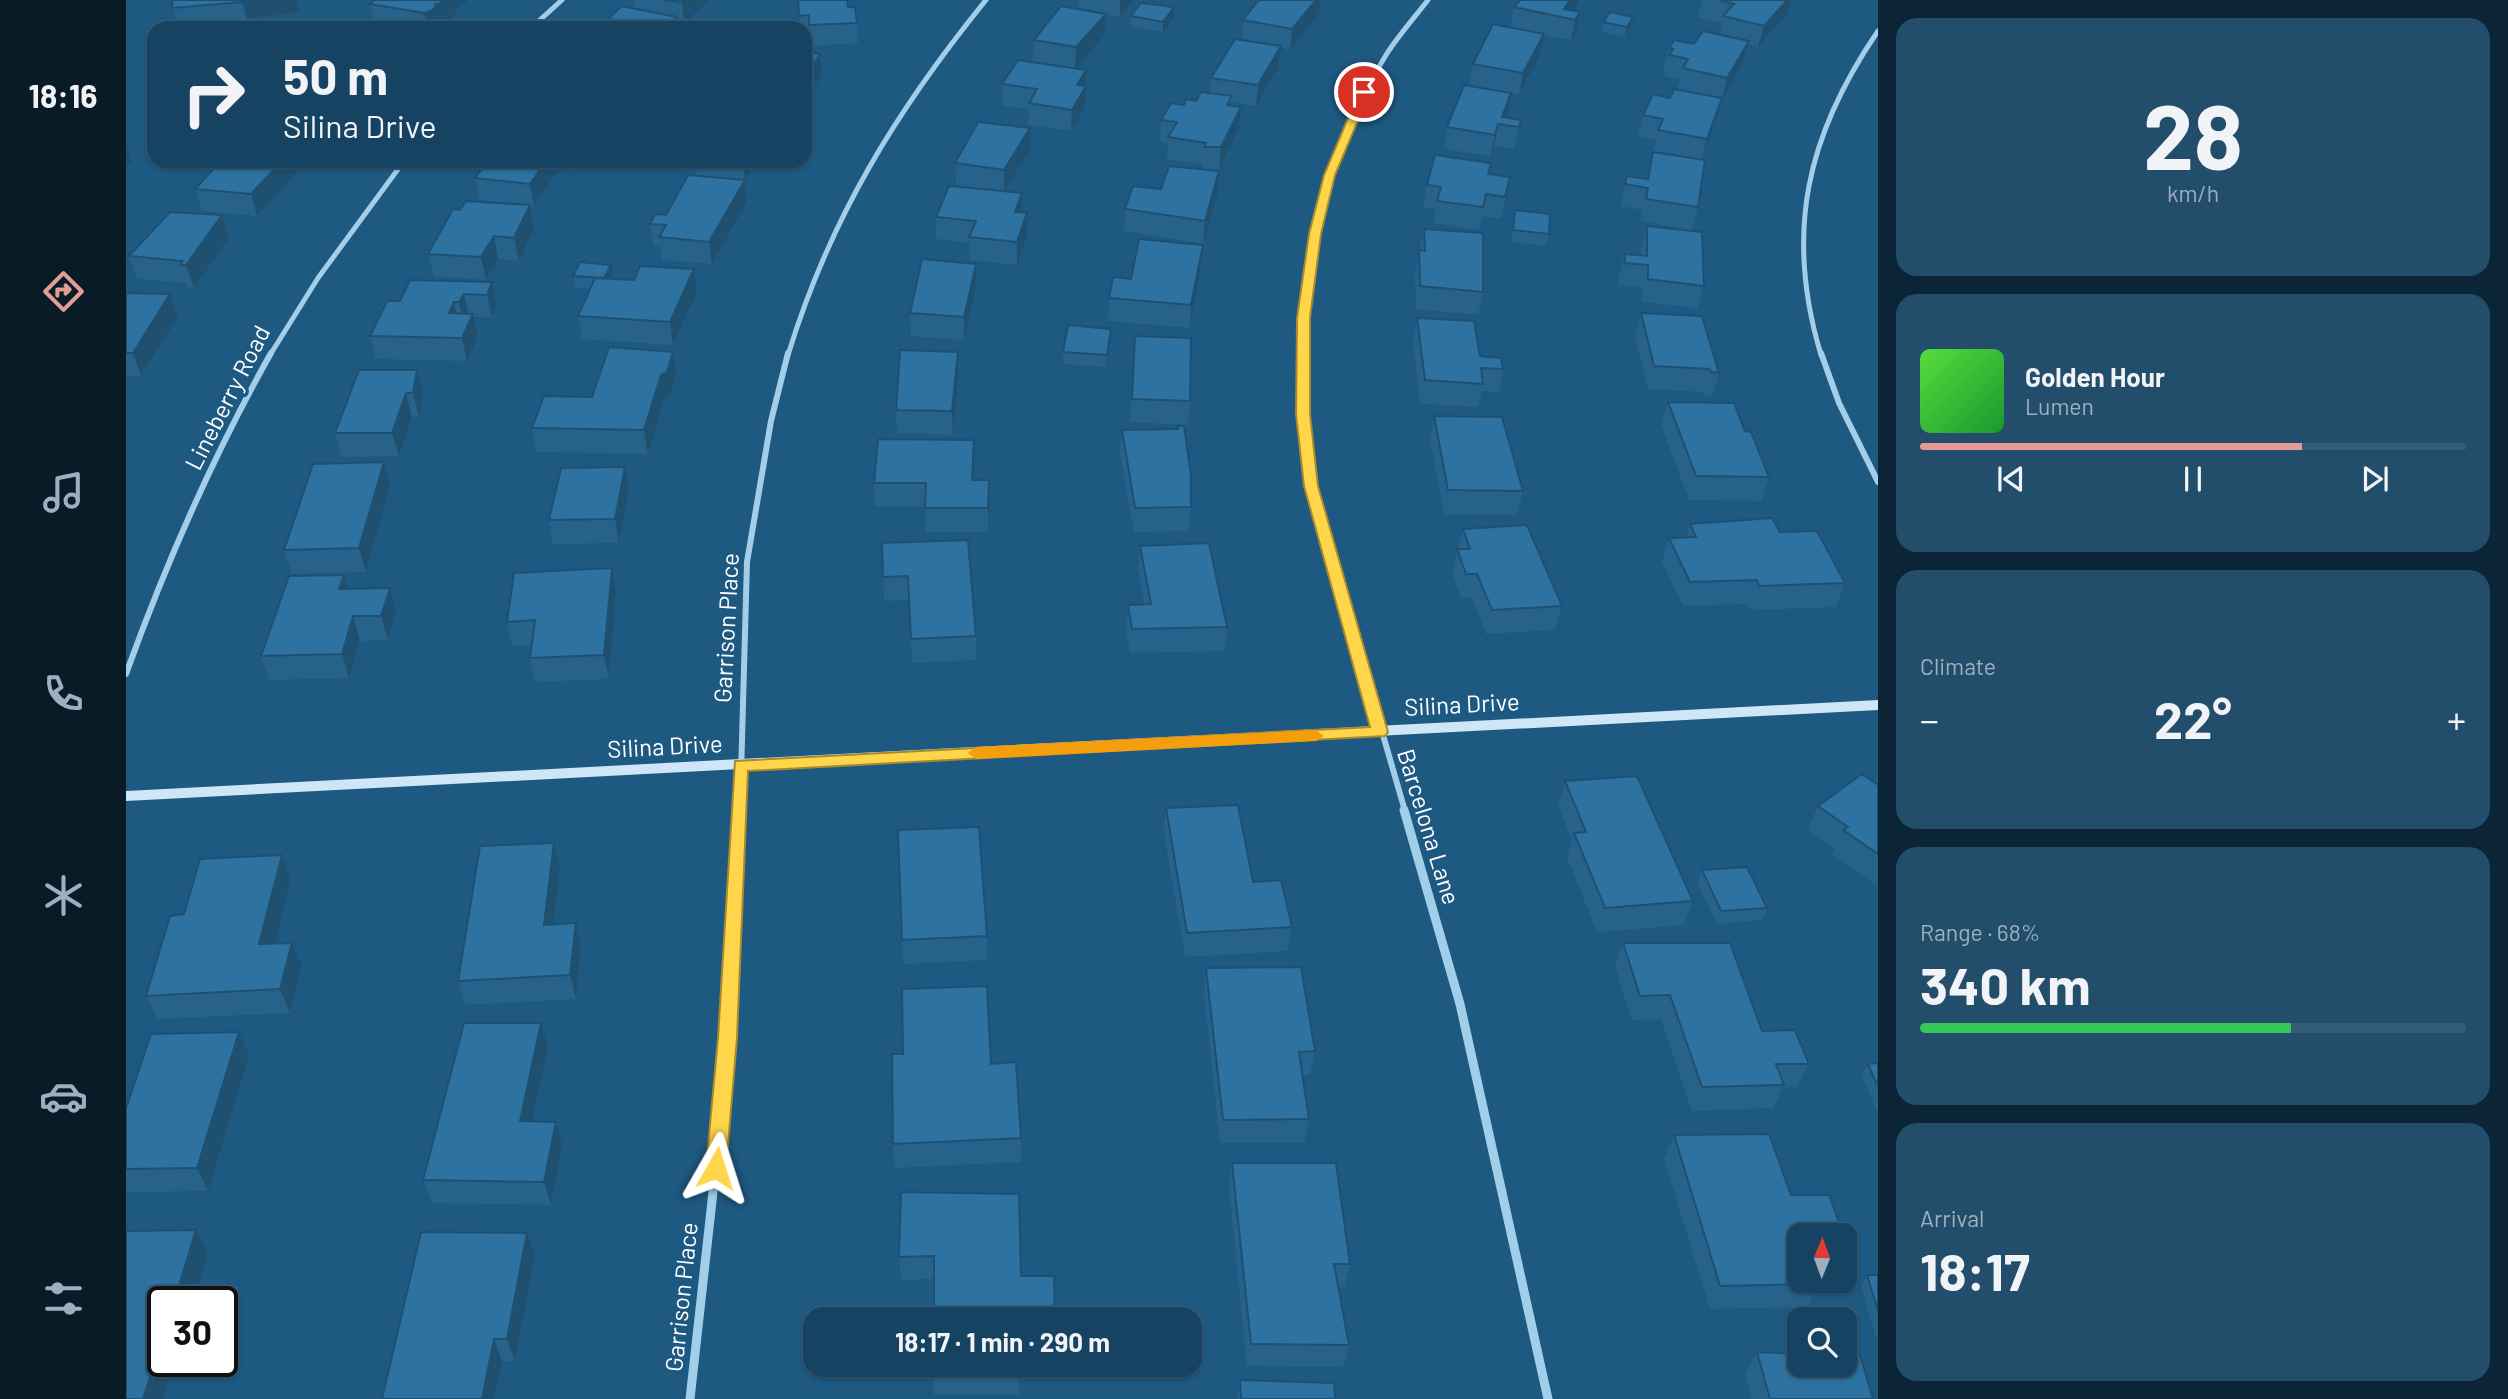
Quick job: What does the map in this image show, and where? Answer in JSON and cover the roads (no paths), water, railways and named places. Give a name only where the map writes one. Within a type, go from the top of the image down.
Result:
[{"type":"street","points":[[539,21],[562,0]]},
{"type":"street","name":"Garrison Place","points":[[690,1399],[724,1091],[739,853],[746,569],[764,456],[786,360],[817,267],[854,185],[890,123],[950,41],[986,0]]},
{"type":"street","name":"Barcelona Lane","points":[[1428,0],[1383,60],[1355,108],[1329,175],[1315,234],[1303,318],[1303,414],[1311,486],[1460,1004],[1548,1399]]},
{"type":"street","points":[[1878,31],[1846,75],[1822,125],[1807,181],[1802,240],[1809,304],[1827,375],[1878,482]]},
{"type":"street","name":"Lineberry Road","points":[[126,674],[157,584],[265,362],[323,268],[399,168]]},
{"type":"street","name":"Silina Drive","points":[[126,796],[1878,705]]}]
